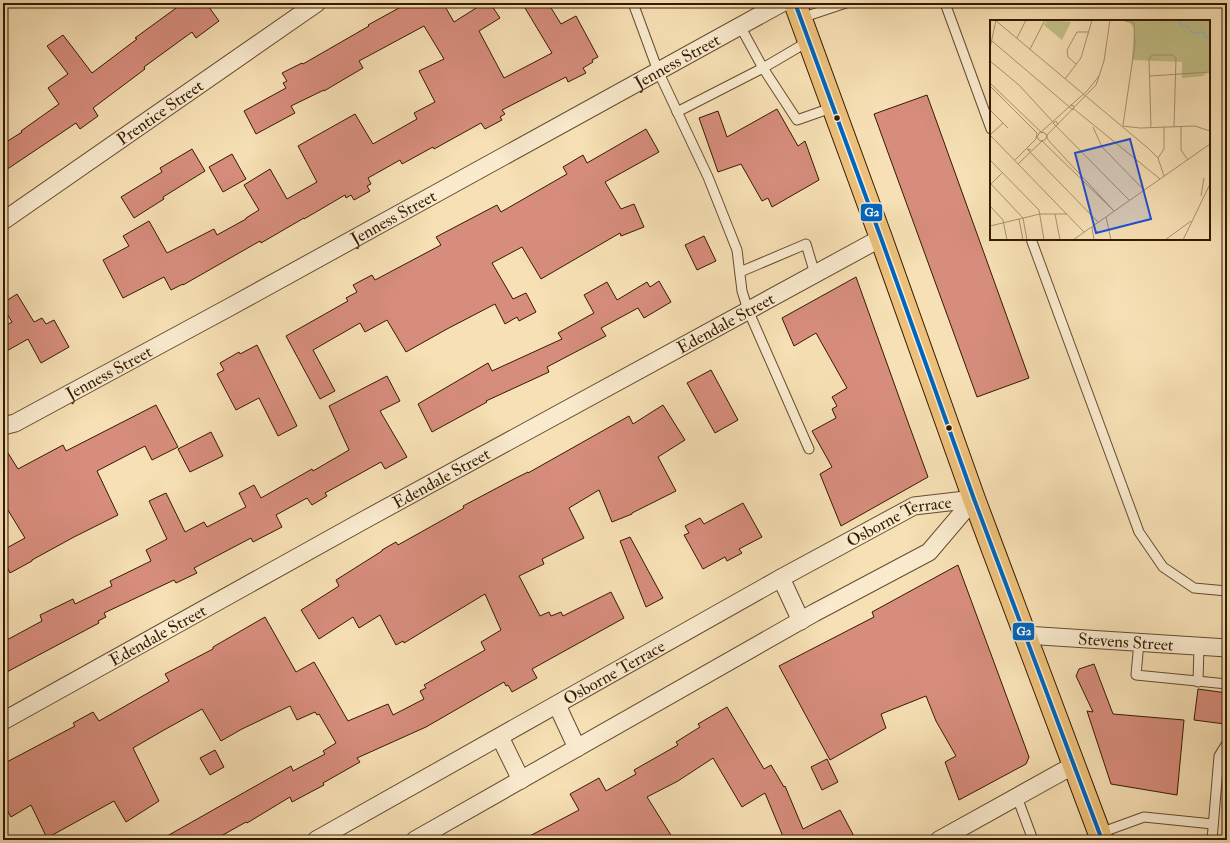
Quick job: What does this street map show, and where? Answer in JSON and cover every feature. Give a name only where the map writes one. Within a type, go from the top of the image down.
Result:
[{"type":"main road","points":[[798,11],[834,107],[974,498],[1101,836]]},
{"type":"street","name":"Prentice Street","points":[[3,221],[317,3]]},
{"type":"street","name":"Jenness Street","points":[[3,426],[15,423],[228,308],[782,3]]},
{"type":"street","name":"Edendale Street","points":[[3,721],[359,523],[881,238]]},
{"type":"street","name":"Osborne Terrace","points":[[316,840],[781,578],[914,506],[974,498]]},
{"type":"street","name":"Osborne Terrace","points":[[415,840],[801,621],[929,552],[974,498]]},
{"type":"street","points":[[781,578],[801,621]]},
{"type":"street","name":"Stevens Street","points":[[1025,635],[1227,648]]},
{"type":"street","points":[[557,705],[577,748]]},
{"type":"street","points":[[500,736],[521,780]]},
{"type":"street","points":[[944,839],[1074,765]]},
{"type":"lane","points":[[633,3],[658,71],[708,177],[737,250],[742,291],[748,310],[809,449]]},
{"type":"lane","points":[[798,11],[846,3]]},
{"type":"lane","points":[[945,3],[990,126]]},
{"type":"lane","points":[[740,26],[763,68],[796,120],[834,107]]},
{"type":"lane","points":[[677,112],[763,68],[808,41]]},
{"type":"lane","points":[[1031,240],[1139,532],[1164,567],[1182,580],[1194,588],[1227,591]]},
{"type":"lane","points":[[740,272],[806,244],[815,274]]},
{"type":"lane","points":[[1138,642],[1136,675],[1227,684]]},
{"type":"lane","points":[[1198,682],[1199,646]]},
{"type":"lane","points":[[1212,840],[1219,756],[1227,743]]},
{"type":"lane","points":[[1017,797],[1033,840]]},
{"type":"lane","points":[[1101,836],[1144,817],[1213,824]]},
{"type":"building","points":[[183,3],[206,3],[219,21],[196,38],[192,32],[144,67],[145,69],[93,108],[98,116],[80,129],[76,123],[3,172],[3,144],[22,132],[21,131],[59,104],[48,88],[68,74],[47,46],[63,35],[92,73],[137,39],[135,38]]},
{"type":"building","points":[[408,3],[443,3],[454,22],[484,3],[490,3],[500,18],[479,31],[504,78],[552,53],[522,3],[548,3],[561,24],[576,16],[598,57],[583,68],[586,73],[568,82],[566,77],[502,110],[505,114],[500,117],[502,120],[485,129],[481,123],[434,149],[433,147],[402,164],[400,160],[368,178],[371,184],[367,186],[370,191],[354,200],[351,195],[346,198],[345,195],[183,285],[171,290],[164,277],[123,298],[103,260],[129,246],[123,236],[149,221],[167,253],[214,229],[217,235],[259,210],[244,185],[270,169],[287,199],[317,182],[298,146],[355,114],[373,144],[417,119],[414,113],[435,102],[419,71],[444,59],[424,26],[359,61],[363,68],[324,91],[291,106],[295,113],[256,134],[244,111],[286,88],[283,83],[287,81],[282,73],[302,63],[303,64]]},
{"type":"building","points":[[927,95],[1029,378],[977,397],[874,114]]},
{"type":"building","points":[[777,109],[798,146],[805,141],[819,180],[772,207],[768,198],[762,201],[741,164],[718,172],[699,118],[718,111],[727,137]]},
{"type":"building","points":[[646,129],[659,152],[605,182],[621,209],[634,204],[644,227],[621,236],[620,233],[541,279],[522,247],[492,263],[513,299],[526,293],[536,312],[519,321],[517,317],[505,324],[495,304],[406,352],[387,320],[365,332],[360,323],[313,350],[335,391],[320,399],[286,336],[348,301],[346,298],[357,292],[353,285],[372,275],[375,280],[441,245],[436,237],[497,205],[501,212],[567,174],[563,167],[583,155],[587,163]]},
{"type":"building","points":[[192,149],[205,171],[163,197],[164,199],[134,218],[121,197],[162,172],[160,168]]},
{"type":"building","points":[[232,154],[246,179],[223,192],[209,167]]},
{"type":"building","points":[[704,236],[716,261],[697,270],[685,245]]},
{"type":"building","points":[[856,277],[928,477],[841,526],[820,474],[832,467],[812,431],[836,418],[832,409],[837,406],[832,397],[847,388],[816,333],[794,346],[782,318]]},
{"type":"building","points":[[659,281],[671,302],[644,318],[638,308],[601,328],[606,336],[547,367],[549,372],[486,401],[487,402],[432,432],[418,404],[488,363],[492,371],[562,339],[558,333],[594,313],[584,295],[607,282],[617,300],[647,282],[650,287]]},
{"type":"building","points":[[17,294],[34,322],[42,318],[46,324],[54,320],[69,347],[41,363],[28,339],[3,353],[3,327],[12,322],[3,307],[3,303]]},
{"type":"building","points":[[257,345],[297,426],[278,436],[259,398],[236,410],[217,374],[224,370],[220,363],[239,352],[240,354]]},
{"type":"building","points":[[711,370],[738,420],[715,433],[687,383]]},
{"type":"building","points":[[387,376],[400,401],[380,411],[407,457],[385,469],[381,462],[325,493],[327,496],[312,505],[307,498],[276,515],[282,527],[253,542],[251,538],[194,568],[197,573],[176,583],[174,580],[104,613],[106,617],[98,621],[99,623],[3,674],[3,642],[42,621],[40,615],[73,599],[75,604],[112,586],[110,581],[151,561],[146,550],[167,539],[149,501],[166,493],[185,532],[204,522],[207,527],[246,507],[239,493],[254,485],[261,498],[349,450],[329,406]]},
{"type":"building","points":[[156,405],[178,447],[152,460],[145,446],[97,471],[118,515],[74,537],[10,573],[3,559],[3,550],[25,538],[3,502],[3,445],[18,469],[63,445],[66,451]]},
{"type":"building","points":[[663,405],[685,440],[658,457],[676,491],[632,514],[612,522],[599,490],[569,508],[584,538],[542,559],[544,564],[519,576],[540,616],[549,612],[551,616],[561,612],[563,616],[611,592],[624,618],[532,669],[537,678],[512,692],[508,685],[506,686],[504,682],[426,727],[357,758],[360,762],[323,783],[324,785],[292,802],[290,797],[247,823],[246,822],[214,840],[160,840],[291,766],[293,771],[325,754],[323,751],[336,743],[319,714],[317,715],[315,712],[297,720],[290,706],[242,729],[221,741],[202,709],[133,748],[159,801],[126,822],[114,801],[47,838],[31,805],[11,817],[3,803],[3,764],[75,726],[73,723],[93,712],[99,721],[169,681],[165,674],[213,649],[213,647],[265,617],[296,672],[314,662],[348,721],[388,704],[393,715],[424,699],[420,691],[426,688],[424,685],[485,650],[481,642],[501,630],[485,594],[404,643],[403,641],[396,645],[380,615],[359,628],[353,617],[319,639],[301,610],[339,586],[336,580],[396,542],[398,545],[464,508],[463,506],[528,473],[629,416],[633,424]]},
{"type":"building","points":[[211,432],[223,456],[190,472],[178,449]]},
{"type":"building","points":[[743,503],[762,537],[739,549],[742,553],[727,561],[725,557],[703,569],[684,535],[689,533],[685,526],[700,518],[704,524]]},
{"type":"building","points":[[630,537],[663,598],[646,607],[620,541]]},
{"type":"building","points":[[958,565],[1029,757],[1026,764],[959,800],[945,762],[956,756],[936,721],[926,696],[881,714],[886,728],[830,760],[779,666],[874,617],[872,612]]},
{"type":"building","points":[[1094,664],[1113,714],[1184,720],[1177,795],[1111,784],[1087,711],[1093,712],[1076,676],[1079,669]]},
{"type":"building","points":[[1198,689],[1227,693],[1225,724],[1194,720]]},
{"type":"building","points":[[727,707],[764,769],[771,765],[784,787],[785,786],[803,829],[840,810],[856,840],[781,840],[784,839],[765,793],[742,807],[713,758],[678,781],[647,797],[674,840],[522,840],[579,810],[570,794],[599,778],[606,791],[636,774],[634,770],[678,745],[676,742],[700,727],[698,724]]},
{"type":"building","points":[[215,750],[224,767],[210,775],[200,758]]},
{"type":"building","points":[[827,759],[838,782],[822,790],[811,767]]},
{"type":"transit line","name":"G2","points":[[795,3],[974,499],[1102,840]]}]
